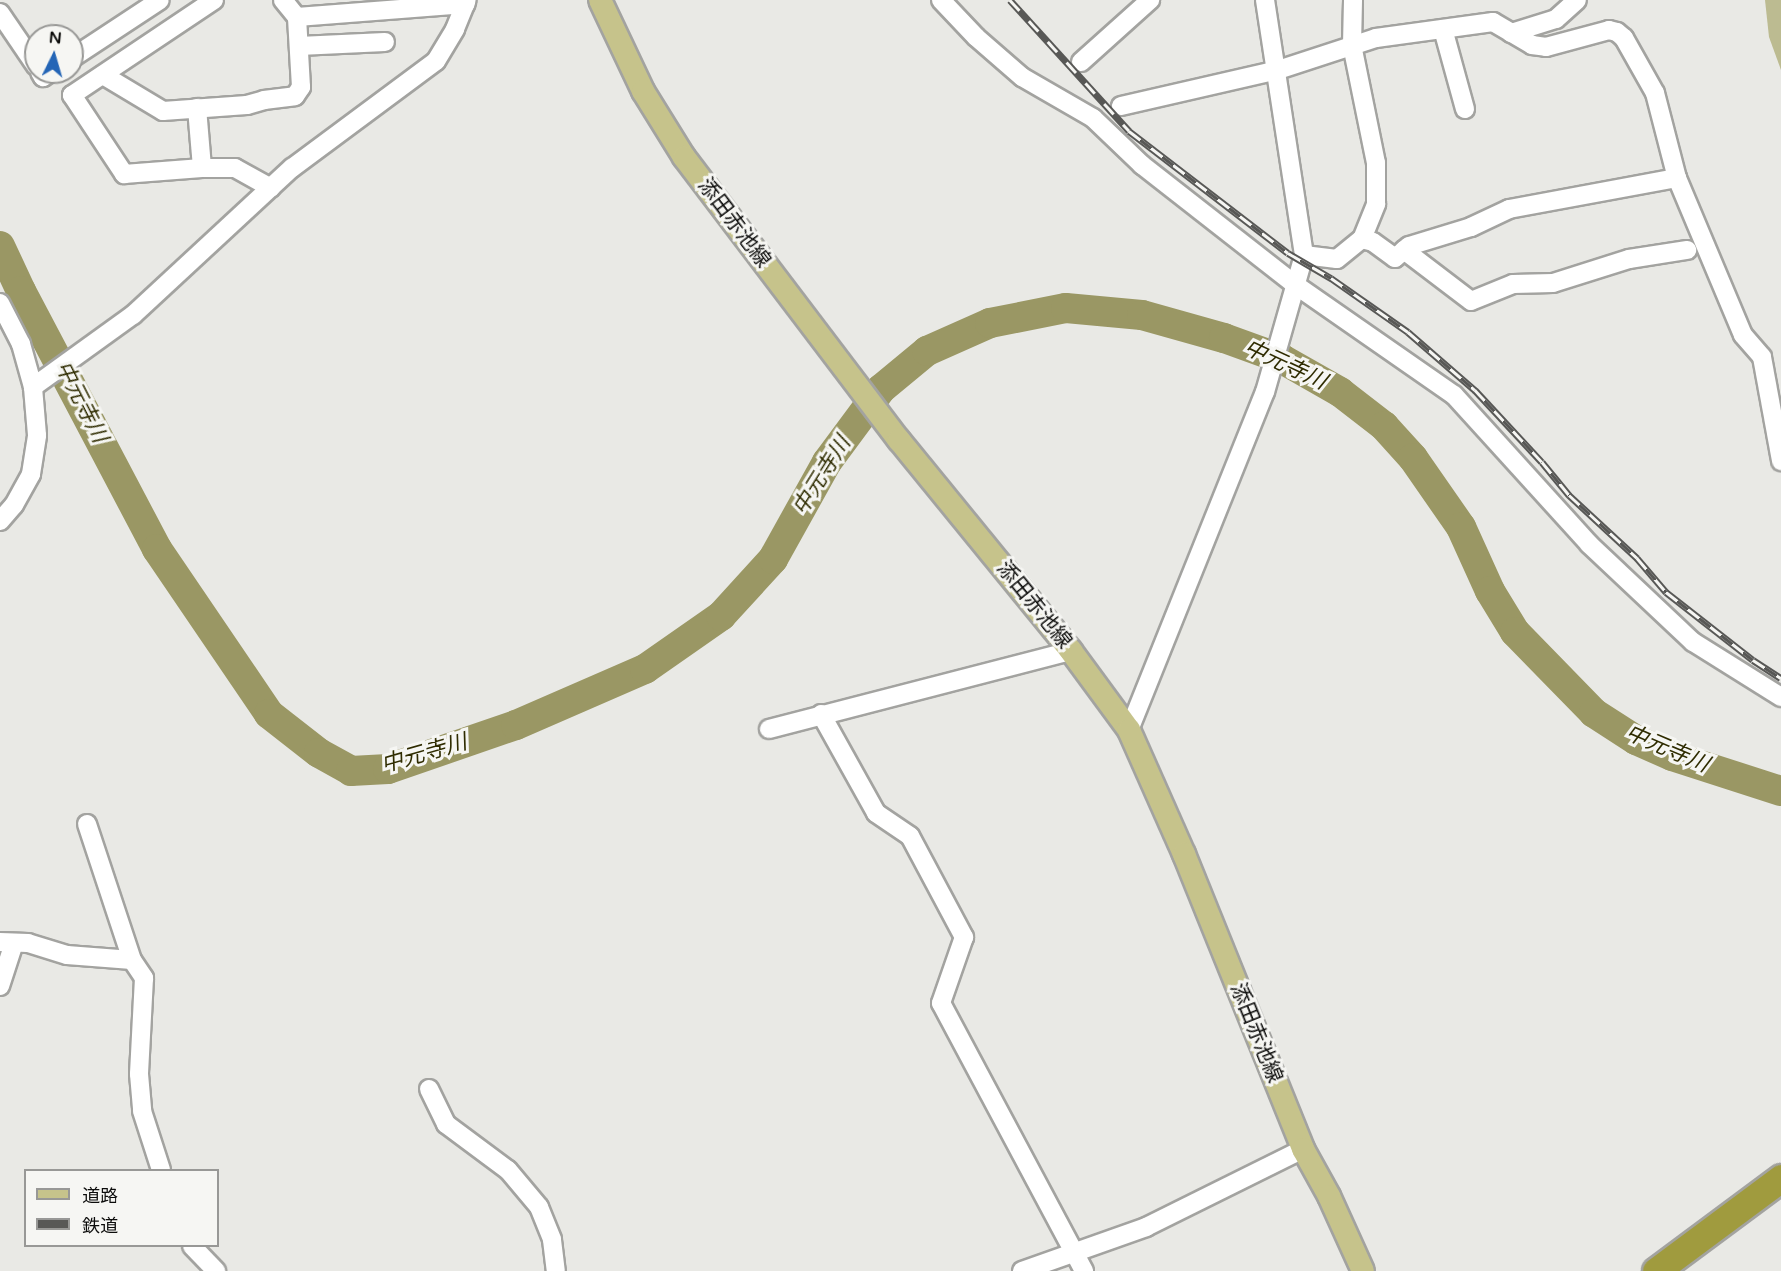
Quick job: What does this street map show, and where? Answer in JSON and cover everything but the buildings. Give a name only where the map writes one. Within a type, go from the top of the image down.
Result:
[{"type":"highway","points":[[1656,1271],[1781,1178]]},
{"type":"main road","name":"添田赤池線","points":[[600,0],[643,91],[684,157],[898,440],[1071,651],[1129,730],[1184,854],[1303,1149],[1329,1196],[1363,1271]]},
{"type":"street","points":[[84,50],[160,0]]},
{"type":"street","points":[[214,0],[72,95],[124,174],[235,168],[271,188]]},
{"type":"street","points":[[84,64],[99,77],[163,111],[247,105],[295,96],[301,87],[297,17],[283,0]]},
{"type":"street","points":[[941,0],[976,37],[1022,76],[1093,118],[1142,165],[1297,286],[1454,396],[1589,544],[1693,642],[1781,697]]},
{"type":"street","points":[[1081,62],[1150,0]]},
{"type":"street","points":[[1129,730],[1265,392],[1304,255],[1278,70],[1265,0]]},
{"type":"street","points":[[1304,255],[1337,259],[1362,239],[1376,204],[1377,163],[1352,45],[1353,0]]},
{"type":"street","points":[[1511,33],[1556,19],[1577,0]]},
{"type":"street","points":[[40,382],[133,315],[292,168],[436,61],[455,29],[466,2],[297,17]]},
{"type":"street","points":[[0,14],[24,49]]},
{"type":"street","points":[[1121,106],[1278,70],[1376,38],[1493,22],[1532,45],[1545,47],[1609,30],[1617,32],[1624,38],[1655,93],[1677,178],[1743,335],[1762,357],[1781,461]]},
{"type":"street","points":[[1443,29],[1465,109]]},
{"type":"street","points":[[299,46],[385,42]]},
{"type":"street","points":[[197,108],[202,168]]},
{"type":"street","points":[[1362,239],[1395,258],[1409,246],[1471,227],[1509,209],[1677,178]]},
{"type":"street","points":[[1404,250],[1471,301],[1513,284],[1553,283],[1629,259],[1687,250]]},
{"type":"street","points":[[0,303],[40,382],[37,435],[31,474],[14,505],[0,521]]},
{"type":"street","points":[[769,729],[1071,651]]},
{"type":"street","points":[[821,714],[876,813],[910,836],[964,937],[941,1004],[1083,1271]]},
{"type":"street","points":[[87,824],[132,960],[144,978],[139,1074],[142,1111],[161,1169]]},
{"type":"street","points":[[0,986],[7,942],[28,943],[67,955],[132,960]]},
{"type":"street","points":[[429,1089],[446,1124],[508,1170],[539,1207],[552,1240],[556,1271]]},
{"type":"street","points":[[1022,1271],[1146,1227],[1303,1149]]},
{"type":"street","points":[[194,1247],[216,1271]]},
{"type":"green space","points":[[1765,0],[1781,0],[1781,70],[1769,37]]},
{"type":"waterway","name":"中元寺川","points":[[0,246],[21,291],[157,549],[269,714],[319,753],[351,771],[388,769],[516,725],[645,669],[721,616],[773,559],[827,462],[881,389],[927,351],[990,323],[1066,308],[1142,315],[1224,338],[1282,359],[1340,392],[1384,426],[1413,458],[1461,527],[1490,591],[1515,632],[1594,713],[1636,740],[1672,756],[1781,791]]},
{"type":"railway","points":[[1010,0],[1129,131],[1288,253],[1331,278],[1408,332],[1475,390],[1542,462],[1569,495],[1637,558],[1666,592],[1753,660],[1781,678]]}]
